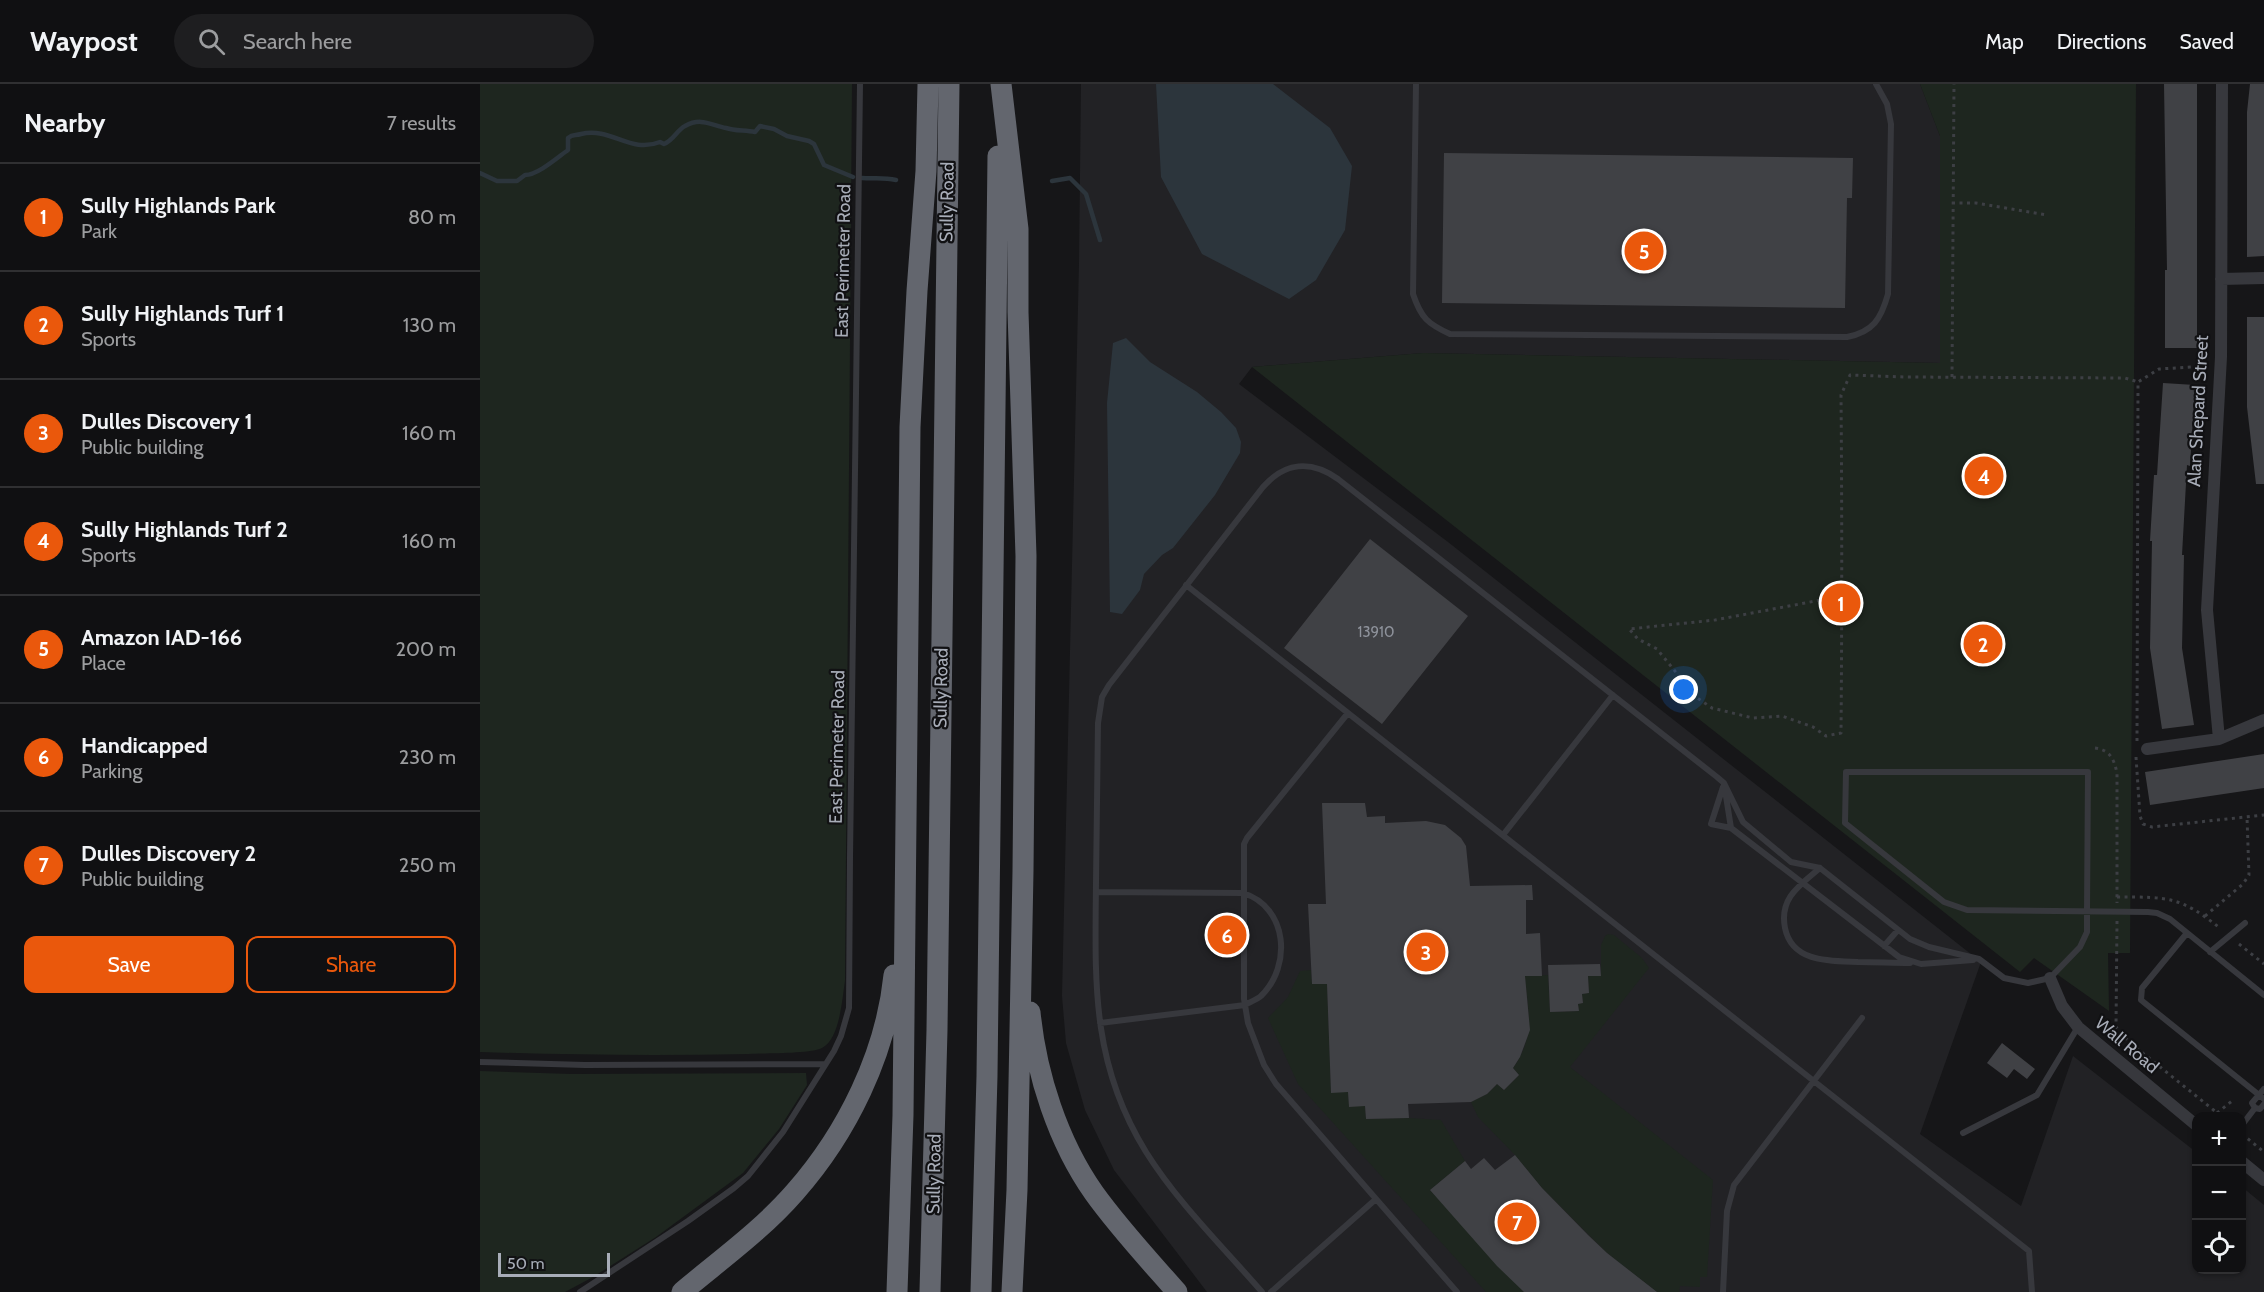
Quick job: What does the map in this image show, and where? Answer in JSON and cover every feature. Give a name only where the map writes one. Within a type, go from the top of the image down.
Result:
[{"type":"highway","points":[[897,1292],[903,1115],[910,427],[926,171],[928,84]]},
{"type":"highway","name":"Sully Road","points":[[930,1292],[938,1006],[948,84]]},
{"type":"highway","points":[[1000,84],[1018,229],[1018,312],[1026,514],[1023,871],[1017,1190],[1012,1292]]},
{"type":"highway","points":[[981,1292],[987,1076],[1000,84]]},
{"type":"highway","points":[[682,1292],[759,1228],[794,1193],[822,1158],[855,1101],[879,1044],[890,1004],[906,837]]},
{"type":"highway","points":[[1023,871],[1031,1020],[1042,1073],[1058,1125],[1081,1173],[1094,1192],[1112,1217],[1177,1292]]},
{"type":"street","name":"Alan Shepard Street","points":[[2219,739],[2207,610],[2220,366],[2222,84]]},
{"type":"street","points":[[2221,279],[2264,278]]},
{"type":"street","points":[[2147,749],[2219,739],[2264,720]]},
{"type":"street","name":"Wall Road","points":[[2050,978],[2062,1006],[2078,1027],[2192,1122]]},
{"type":"street","points":[[2246,1166],[2264,1180]]},
{"type":"lane","name":"East Perimeter Road","points":[[580,1292],[641,1254],[735,1188],[772,1147],[834,1051],[846,1023],[850,985],[860,84]]},
{"type":"lane","points":[[1416,84],[1413,294],[1419,312],[1432,326],[1450,334],[1847,337],[1860,334],[1878,320],[1888,294],[1891,124],[1887,104],[1876,84]]},
{"type":"lane","points":[[1262,1292],[1179,1196],[1146,1151],[1114,1084],[1103,1045],[1095,980],[1098,723],[1102,697],[1186,585],[1269,480],[1292,468],[1316,467],[1338,478],[1724,783],[1743,822],[1791,862],[1820,868],[1910,939],[1929,947],[1979,959],[2004,978],[2016,982],[2028,983],[2050,978],[2080,947],[2087,932],[2087,911],[2088,772],[1845,772],[1845,823],[1949,904],[1966,910],[2087,911],[2157,914],[2170,919],[2264,995]]},
{"type":"lane","points":[[1186,585],[2029,1251],[2032,1292]]},
{"type":"lane","points":[[1503,835],[1613,695]]},
{"type":"lane","points":[[1348,713],[1247,838],[1243,852],[1245,1005],[1255,1043],[1276,1084],[1457,1292]]},
{"type":"lane","points":[[1724,783],[1731,828]]},
{"type":"lane","points":[[1724,783],[1712,824],[1731,828],[1899,957],[1921,964]]},
{"type":"lane","points":[[1820,868],[1788,898],[1784,918],[1786,935],[1798,950],[1806,955],[1822,960],[1921,964],[1979,959]]},
{"type":"lane","points":[[1096,892],[1243,893],[1252,896],[1269,910],[1276,920],[1283,948],[1280,964],[1270,985],[1259,998],[1245,1005],[1100,1023]]},
{"type":"lane","points":[[2210,952],[2244,923]]},
{"type":"lane","points":[[1884,946],[1898,930]]},
{"type":"lane","points":[[2187,933],[2142,988],[2141,1000],[2261,1097]]},
{"type":"lane","points":[[1723,1292],[1727,1211],[1734,1185],[1862,1018]]},
{"type":"lane","points":[[1963,1133],[2037,1095],[2078,1027]]},
{"type":"lane","points":[[480,1062],[585,1065],[825,1064]]},
{"type":"lane","points":[[2255,1108],[2253,1103],[2261,1097],[2264,1089]]},
{"type":"lane","points":[[2255,1108],[2260,1109],[2264,1104]]},
{"type":"lane","points":[[2246,1119],[2255,1108]]},
{"type":"lane","points":[[1271,1292],[1376,1199]]},
{"type":"path","points":[[1952,377],[1954,84]]},
{"type":"path","points":[[1953,203],[1976,203],[2047,215]]},
{"type":"path","points":[[1842,596],[1715,620],[1629,629],[1638,639],[1657,649],[1696,697],[1712,708],[1753,718],[1782,716],[1813,727],[1826,736],[1841,733],[1842,596],[1841,395],[1850,375],[2125,378],[2138,382],[2159,369],[2220,366]]},
{"type":"path","points":[[2138,382],[2136,772],[2140,816],[2143,824],[2152,827],[2264,815]]},
{"type":"path","points":[[2095,748],[2107,752],[2112,757],[2117,773],[2117,904]]},
{"type":"path","points":[[2205,916],[2243,884],[2249,874],[2247,817]]},
{"type":"path","points":[[2117,897],[2166,898],[2191,906],[2221,929]]},
{"type":"path","points":[[2117,922],[2116,1027],[2129,1042],[2215,1112]]},
{"type":"path","points":[[2239,944],[2264,964]]},
{"type":"path","points":[[2222,1112],[2232,1101]]},
{"type":"path","points":[[2246,1138],[2264,1152]]},
{"type":"shaded area","points":[[480,84],[852,84],[845,981],[836,1028],[833,1036],[822,1048],[798,1052],[715,1055],[480,1052]]},
{"type":"shaded area","points":[[1081,84],[1920,84],[1940,136],[1940,363],[1423,353],[1252,367],[1239,384],[1448,542],[1981,962],[1920,1134],[2021,1206],[2073,1056],[2192,1149],[2192,1274],[2246,1274],[2246,1190],[2264,1205],[2264,1292],[1207,1292],[1114,1170],[1085,1110],[1066,1043],[1062,996]]},
{"type":"shaded area","points":[[1156,84],[1273,84],[1330,128],[1352,166],[1345,230],[1316,280],[1289,299],[1202,254],[1161,177]]},
{"type":"shaded area","points":[[1920,84],[2136,84],[2130,953],[2108,953],[2109,1011],[2034,958],[2020,972],[1252,367],[1423,353],[1940,363],[1940,136]]},
{"type":"shaded area","points":[[1126,338],[1150,362],[1197,392],[1221,412],[1236,428],[1241,442],[1240,453],[1215,495],[1173,548],[1162,555],[1144,574],[1140,590],[1122,614],[1110,612],[1107,403],[1113,343]]},
{"type":"shaded area","points":[[1608,934],[1614,935],[1642,958],[1649,968],[1570,1067],[1713,1180],[1707,1277],[1700,1277],[1700,1287],[1680,1286],[1679,1292],[1657,1292],[1607,1253],[1542,1188],[1515,1155],[1478,1117],[1471,1102],[1487,1094],[1497,1084],[1504,1090],[1519,1075],[1513,1068],[1525,1045],[1529,1024],[1525,976],[1548,975],[1550,1012],[1579,1011],[1578,1004],[1583,1003],[1582,994],[1589,993],[1588,976],[1601,975],[1601,945]]},
{"type":"shaded area","points":[[1311,970],[1312,984],[1327,984],[1331,1092],[1348,1092],[1349,1106],[1365,1106],[1366,1119],[1441,1120],[1465,1161],[1430,1190],[1524,1292],[1486,1292],[1298,1084],[1268,1018],[1288,997],[1300,971]]},
{"type":"shaded area","points":[[480,1071],[571,1074],[806,1073],[807,1085],[779,1129],[743,1173],[656,1237],[593,1277],[565,1292],[480,1292]]},
{"type":"building","points":[[2164,84],[2197,84],[2197,348],[2165,348],[2165,270],[2167,270]]},
{"type":"building","points":[[2250,84],[2264,84],[2264,256],[2247,257],[2247,112]]},
{"type":"building","points":[[1444,153],[1853,158],[1852,198],[1847,198],[1845,308],[1442,303]]},
{"type":"building","points":[[2247,317],[2264,317],[2264,484],[2256,484],[2247,407]]},
{"type":"building","points":[[2163,383],[2195,385],[2190,466],[2187,465],[2182,555],[2184,555],[2182,648],[2194,725],[2162,729],[2150,648],[2152,541],[2150,541]]},
{"type":"building","points":[[1370,539],[1468,616],[1382,724],[1284,648]]},
{"type":"building","points":[[2264,754],[2264,788],[2150,805],[2145,772]]},
{"type":"building","points":[[1322,803],[1365,803],[1367,817],[1385,816],[1385,823],[1426,821],[1445,825],[1461,838],[1466,846],[1470,886],[1532,885],[1533,900],[1526,900],[1526,934],[1540,933],[1542,976],[1525,976],[1530,1030],[1520,1057],[1513,1068],[1519,1075],[1504,1090],[1497,1084],[1487,1094],[1471,1102],[1408,1104],[1409,1118],[1366,1119],[1365,1106],[1349,1107],[1348,1092],[1331,1093],[1327,984],[1312,984],[1308,904],[1326,904]]},
{"type":"building","points":[[1600,964],[1601,976],[1588,976],[1589,993],[1582,994],[1583,1003],[1578,1004],[1579,1011],[1550,1012],[1548,965]]},
{"type":"building","points":[[2002,1043],[2035,1069],[2027,1079],[2014,1069],[2007,1078],[1987,1063]]},
{"type":"building","points":[[1515,1155],[1542,1188],[1588,1235],[1657,1292],[1524,1292],[1497,1266],[1430,1190],[1465,1161],[1471,1169],[1484,1158],[1495,1170]]},
{"type":"waterway","points":[[480,173],[497,181],[517,181],[525,175],[542,169],[568,150],[568,138],[573,136],[592,133],[639,145],[660,142],[664,144],[685,126],[696,122],[706,122],[733,130],[755,132],[760,126],[809,141],[814,144],[824,165],[853,177]]},
{"type":"waterway","points":[[862,178],[896,180]]},
{"type":"waterway","points":[[1052,181],[1070,178],[1086,194],[1100,240]]},
{"type":"place","name":"Amazon IAD-166","points":[[1644,251]]},
{"type":"place","name":"Sully Highlands Turf 2","points":[[1984,476]]},
{"type":"place","name":"Sully Highlands Park","points":[[1841,603]]},
{"type":"place","name":"Sully Highlands Turf 1","points":[[1983,644]]},
{"type":"place","name":"Handicapped","points":[[1227,935]]},
{"type":"place","name":"Dulles Discovery 1","points":[[1426,952]]},
{"type":"place","name":"Dulles Discovery 2","points":[[1517,1222]]}]
